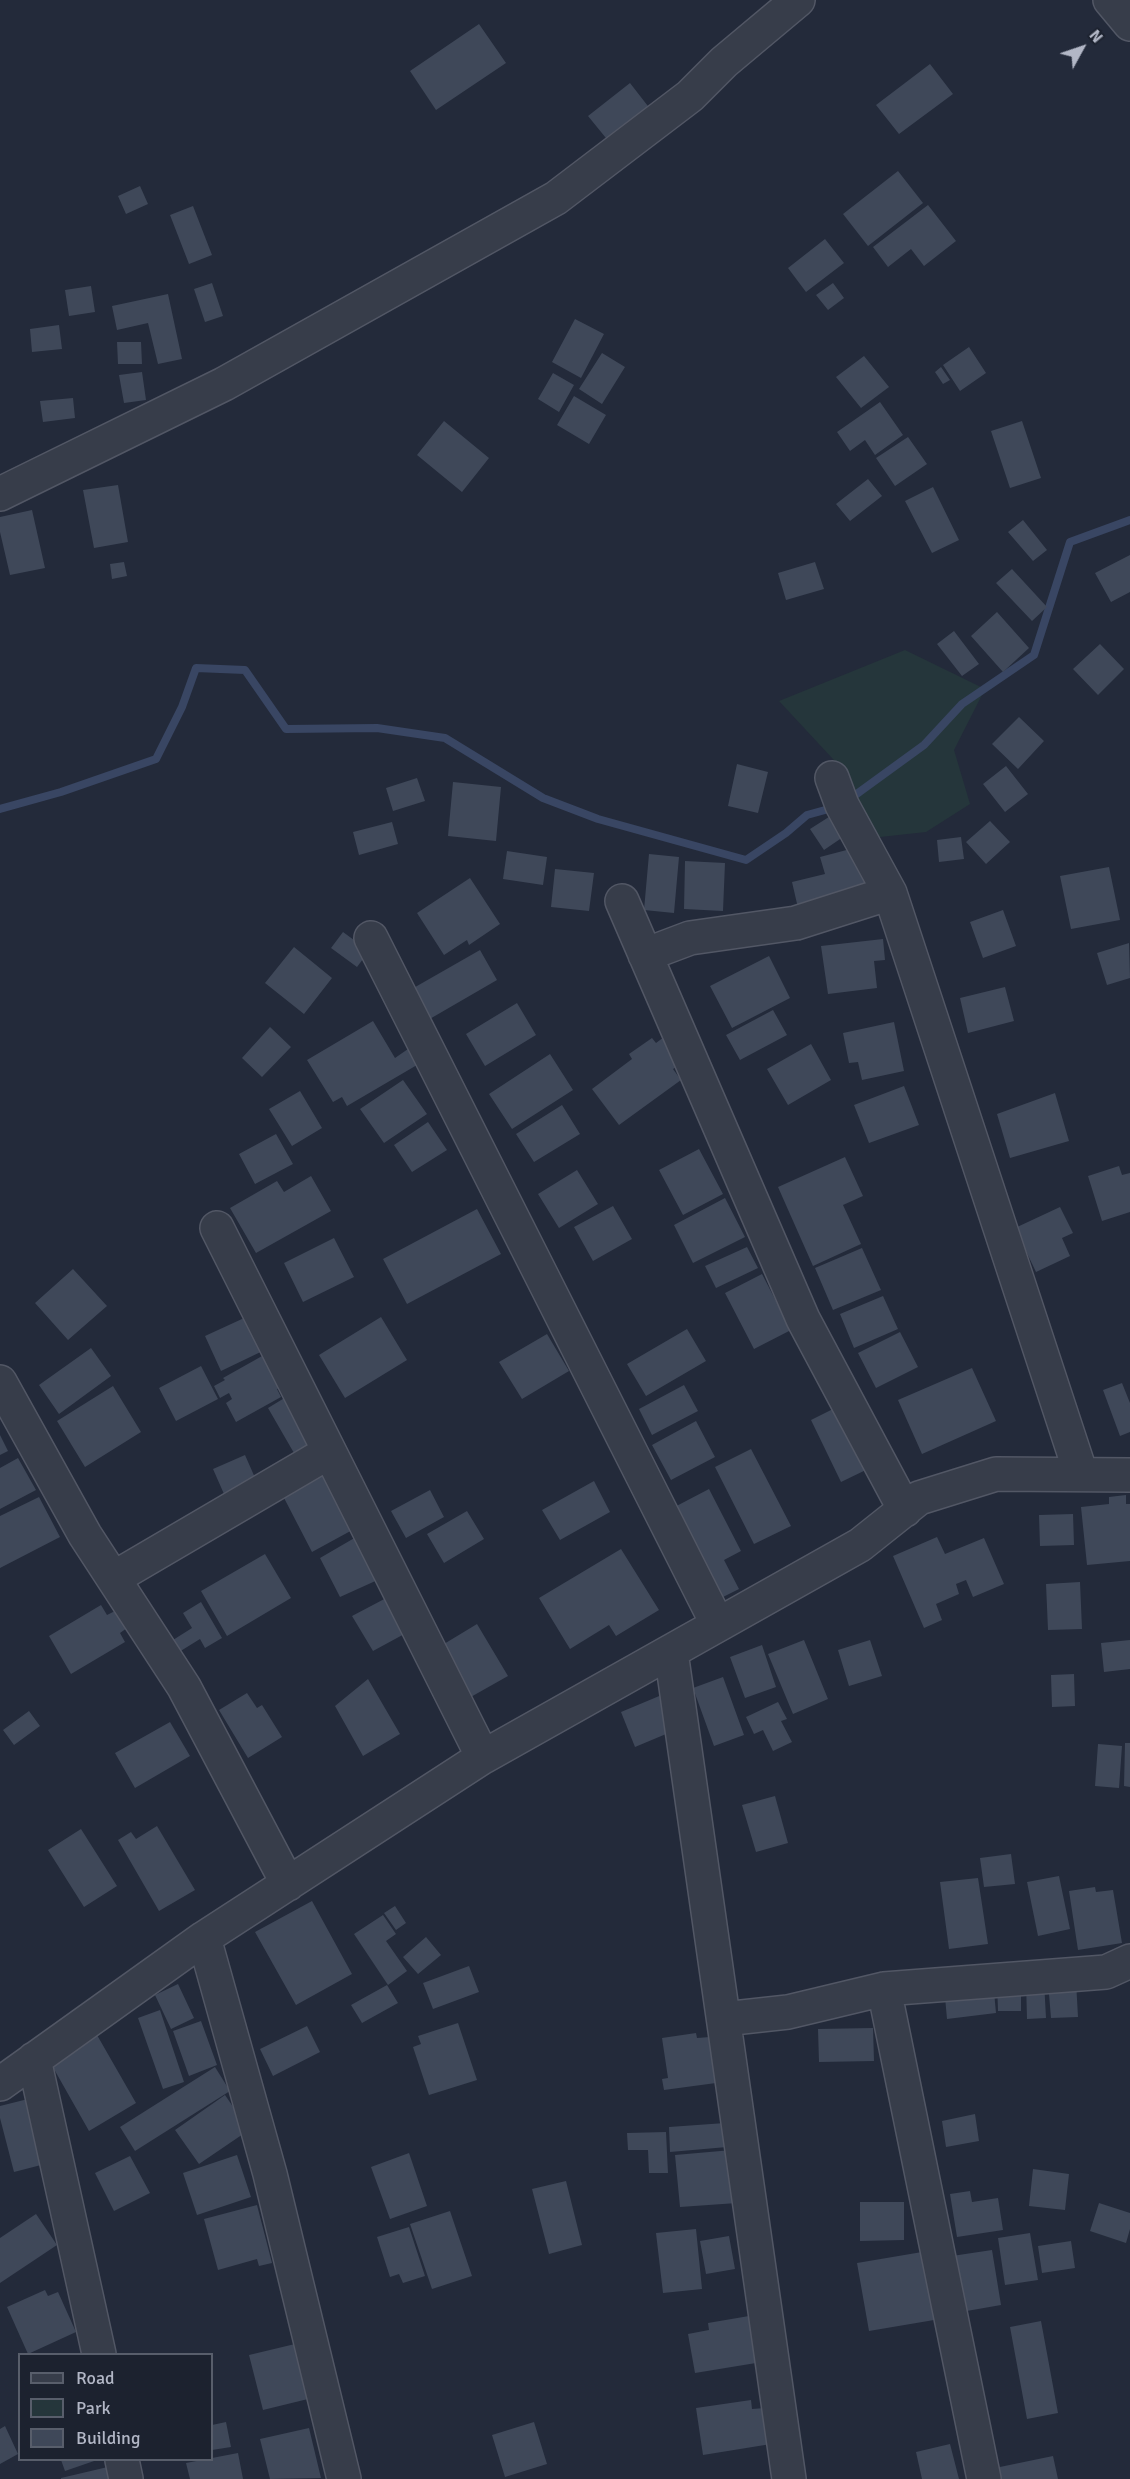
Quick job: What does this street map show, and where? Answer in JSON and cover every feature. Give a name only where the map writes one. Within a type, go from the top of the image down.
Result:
[{"type":"street","points":[[0,494],[224,384],[556,198],[690,96],[724,62],[798,0]]},
{"type":"street","points":[[1110,0],[1130,24]]},
{"type":"street","points":[[832,778],[842,805],[890,893],[1081,1474]]},
{"type":"street","points":[[645,955],[690,938],[796,923],[890,893]]},
{"type":"street","points":[[622,901],[803,1319],[905,1510]]},
{"type":"street","points":[[371,938],[718,1625]]},
{"type":"street","points":[[216,1228],[483,1757]]},
{"type":"street","points":[[0,1382],[85,1535],[184,1687],[288,1884]]},
{"type":"street","points":[[114,1578],[329,1452]]},
{"type":"street","points":[[0,2084],[204,1938],[483,1757],[860,1545],[919,1498],[996,1474],[1130,1475]]},
{"type":"street","points":[[671,1652],[789,2479]]},
{"type":"street","points":[[204,1938],[270,2174],[344,2479]]},
{"type":"street","points":[[724,2019],[788,2012],[884,1989],[1106,1971],[1130,1961]]},
{"type":"street","points":[[884,1989],[984,2479]]},
{"type":"street","points":[[34,2059],[99,2353]]},
{"type":"street","points":[[122,2461],[126,2479]]},
{"type":"green space","points":[[905,650],[985,689],[954,750],[970,804],[926,832],[871,838],[845,772],[779,701]]},
{"type":"building","points":[[479,24],[506,63],[436,110],[410,71]]},
{"type":"building","points":[[930,64],[953,94],[899,134],[876,105]]},
{"type":"building","points":[[630,83],[651,110],[610,143],[588,116]]},
{"type":"building","points":[[898,171],[923,203],[868,246],[843,214]]},
{"type":"building","points":[[140,186],[148,204],[126,214],[118,196]]},
{"type":"building","points":[[928,205],[956,241],[924,266],[911,249],[888,267],[873,247]]},
{"type":"building","points":[[193,206],[212,255],[189,264],[170,215]]},
{"type":"building","points":[[825,239],[844,263],[806,292],[788,268]]},
{"type":"building","points":[[212,283],[223,316],[205,322],[194,289]]},
{"type":"building","points":[[833,283],[844,298],[828,310],[816,295]]},
{"type":"building","points":[[91,286],[95,312],[69,316],[65,290]]},
{"type":"building","points":[[168,294],[182,359],[158,364],[148,323],[117,330],[112,306]]},
{"type":"building","points":[[575,319],[604,334],[581,378],[552,362]]},
{"type":"building","points":[[59,325],[62,349],[32,352],[30,329]]},
{"type":"building","points":[[117,342],[141,342],[142,364],[118,364]]},
{"type":"building","points":[[969,347],[986,373],[960,391],[943,365]]},
{"type":"building","points":[[602,353],[625,367],[602,404],[579,389]]},
{"type":"building","points":[[864,356],[889,387],[861,408],[836,377]]},
{"type":"building","points":[[941,367],[950,380],[943,384],[935,372]]},
{"type":"building","points":[[142,372],[146,400],[124,403],[119,375]]},
{"type":"building","points":[[553,373],[574,385],[559,412],[538,399]]},
{"type":"building","points":[[574,396],[606,415],[589,444],[557,425]]},
{"type":"building","points":[[73,398],[75,418],[43,422],[40,401]]},
{"type":"building","points":[[880,402],[903,435],[875,455],[865,440],[850,451],[837,432]]},
{"type":"building","points":[[444,421],[489,458],[462,492],[417,455]]},
{"type":"building","points":[[1022,421],[1041,478],[1010,488],[991,431]]},
{"type":"building","points":[[908,437],[927,464],[895,486],[876,458]]},
{"type":"building","points":[[868,479],[882,496],[850,521],[836,504]]},
{"type":"building","points":[[118,485],[128,542],[94,548],[83,490]]},
{"type":"building","points":[[933,487],[959,540],[932,553],[905,501]]},
{"type":"building","points":[[32,510],[45,568],[10,575],[0,532],[0,517]]},
{"type":"building","points":[[1023,520],[1047,550],[1033,561],[1008,532]]},
{"type":"building","points":[[1130,555],[1130,592],[1111,602],[1095,573]]},
{"type":"building","points":[[124,562],[127,576],[112,579],[110,564]]},
{"type":"building","points":[[815,562],[824,589],[786,600],[778,573]]},
{"type":"building","points":[[1012,569],[1047,607],[1032,621],[996,583]]},
{"type":"building","points":[[997,612],[1029,648],[1003,672],[971,636]]},
{"type":"building","points":[[954,631],[979,664],[962,676],[937,644]]},
{"type":"building","points":[[1100,644],[1124,669],[1098,695],[1073,669]]},
{"type":"building","points":[[1019,717],[1044,741],[1018,769],[992,744]]},
{"type":"building","points":[[737,764],[768,772],[758,813],[728,806]]},
{"type":"building","points":[[1006,766],[1028,794],[1005,812],[983,784]]},
{"type":"building","points":[[417,778],[425,801],[393,811],[386,788]]},
{"type":"building","points":[[453,782],[501,787],[496,841],[448,836]]},
{"type":"building","points":[[832,815],[846,835],[824,850],[810,829]]},
{"type":"building","points":[[990,821],[1010,842],[986,864],[966,842]]},
{"type":"building","points":[[392,822],[398,844],[359,855],[353,832]]},
{"type":"building","points":[[961,837],[964,859],[939,862],[937,840]]},
{"type":"building","points":[[858,847],[869,891],[798,908],[792,882],[825,874],[820,857]]},
{"type":"building","points":[[507,851],[547,857],[543,885],[503,879]]},
{"type":"building","points":[[649,854],[679,857],[674,913],[644,910]]},
{"type":"building","points":[[685,861],[725,863],[723,911],[684,909]]},
{"type":"building","points":[[1109,867],[1120,920],[1071,929],[1060,876]]},
{"type":"building","points":[[555,869],[594,873],[589,911],[551,907]]},
{"type":"building","points":[[470,878],[500,924],[469,945],[467,940],[444,955],[417,913]]},
{"type":"building","points":[[1003,910],[1016,946],[983,958],[970,922]]},
{"type":"building","points":[[343,932],[369,951],[357,967],[331,948]]},
{"type":"building","points":[[883,939],[885,960],[874,961],[877,988],[828,994],[821,946]]},
{"type":"building","points":[[1129,943],[1130,978],[1107,985],[1097,953]]},
{"type":"building","points":[[294,947],[332,978],[304,1014],[265,983]]},
{"type":"building","points":[[480,950],[497,980],[428,1020],[410,990]]},
{"type":"building","points":[[769,956],[790,998],[732,1028],[710,986]]},
{"type":"building","points":[[1005,987],[1014,1021],[968,1033],[960,998]]},
{"type":"building","points":[[517,1003],[536,1035],[485,1066],[466,1034]]},
{"type":"building","points":[[773,1010],[787,1035],[740,1060],[726,1035]]},
{"type":"building","points":[[373,1021],[395,1058],[408,1049],[417,1065],[347,1106],[342,1097],[333,1102],[307,1060]]},
{"type":"building","points":[[894,1022],[904,1071],[862,1080],[858,1062],[849,1063],[843,1033]]},
{"type":"building","points":[[270,1027],[291,1047],[262,1077],[242,1058]]},
{"type":"building","points":[[668,1034],[687,1060],[673,1069],[681,1080],[619,1125],[592,1089],[632,1059],[629,1054],[652,1038],[656,1043]]},
{"type":"building","points":[[811,1044],[831,1080],[788,1105],[767,1069]]},
{"type":"building","points":[[550,1054],[573,1090],[512,1129],[489,1094]]},
{"type":"building","points":[[403,1080],[427,1114],[384,1143],[360,1109]]},
{"type":"building","points":[[904,1086],[919,1125],[869,1143],[854,1105]]},
{"type":"building","points":[[300,1091],[322,1128],[292,1146],[269,1109]]},
{"type":"building","points":[[1055,1093],[1069,1141],[1010,1158],[997,1114]]},
{"type":"building","points":[[562,1105],[580,1134],[534,1162],[516,1134]]},
{"type":"building","points":[[428,1122],[447,1150],[412,1172],[394,1145]]},
{"type":"building","points":[[276,1134],[293,1164],[255,1184],[239,1154]]},
{"type":"building","points":[[699,1149],[723,1194],[683,1215],[659,1170]]},
{"type":"building","points":[[845,1157],[863,1196],[843,1205],[861,1244],[813,1266],[778,1187]]},
{"type":"building","points":[[1119,1166],[1122,1175],[1130,1173],[1130,1212],[1102,1221],[1088,1176]]},
{"type":"building","points":[[577,1170],[598,1204],[559,1228],[538,1194]]},
{"type":"building","points":[[311,1176],[331,1211],[256,1253],[230,1208],[277,1181],[284,1192]]},
{"type":"building","points":[[725,1198],[745,1237],[693,1263],[674,1225]]},
{"type":"building","points":[[613,1206],[632,1239],[593,1261],[574,1227]]},
{"type":"building","points":[[1060,1207],[1073,1233],[1062,1238],[1070,1256],[1036,1272],[1015,1228]]},
{"type":"building","points":[[477,1209],[501,1254],[407,1304],[383,1259]]},
{"type":"building","points":[[334,1238],[354,1277],[303,1302],[284,1263]]},
{"type":"building","points":[[747,1247],[758,1268],[716,1288],[705,1266]]},
{"type":"building","points":[[862,1248],[881,1290],[833,1310],[815,1268]]},
{"type":"building","points":[[73,1269],[107,1306],[68,1340],[35,1303]]},
{"type":"building","points":[[762,1274],[791,1330],[754,1349],[725,1293]]},
{"type":"building","points":[[883,1296],[898,1329],[854,1348],[840,1314]]},
{"type":"building","points":[[255,1313],[271,1347],[221,1371],[205,1336]]},
{"type":"building","points":[[381,1317],[407,1360],[345,1398],[319,1355]]},
{"type":"building","points":[[687,1329],[706,1361],[646,1396],[627,1364]]},
{"type":"building","points":[[900,1332],[918,1367],[876,1388],[858,1353]]},
{"type":"building","points":[[547,1334],[569,1371],[522,1399],[499,1362]]},
{"type":"building","points":[[91,1348],[111,1376],[59,1414],[39,1385]]},
{"type":"building","points":[[271,1351],[289,1382],[277,1389],[281,1397],[236,1422],[226,1403],[232,1399],[229,1393],[220,1398],[214,1386],[225,1380],[223,1378]]},
{"type":"building","points":[[201,1366],[218,1399],[176,1421],[159,1388]]},
{"type":"building","points":[[972,1368],[996,1421],[922,1454],[898,1400]]},
{"type":"building","points":[[1122,1383],[1130,1403],[1130,1432],[1120,1436],[1103,1390]]},
{"type":"building","points":[[684,1385],[698,1411],[652,1435],[639,1409]]},
{"type":"building","points":[[113,1386],[141,1432],[85,1467],[57,1421]]},
{"type":"building","points":[[291,1394],[322,1446],[298,1460],[268,1408]]},
{"type":"building","points":[[841,1405],[872,1467],[841,1482],[811,1420]]},
{"type":"building","points":[[696,1421],[715,1457],[671,1480],[652,1445]]},
{"type":"building","points":[[0,1435],[8,1451],[0,1455]]},
{"type":"building","points":[[751,1449],[791,1526],[754,1544],[715,1467]]},
{"type":"building","points":[[245,1455],[256,1480],[224,1494],[213,1469]]},
{"type":"building","points":[[18,1458],[36,1490],[0,1509],[0,1468]]},
{"type":"building","points":[[327,1472],[356,1528],[312,1552],[283,1496]]},
{"type":"building","points":[[594,1481],[610,1512],[560,1540],[542,1510]]},
{"type":"building","points":[[709,1489],[741,1551],[724,1560],[739,1589],[711,1603],[665,1512]]},
{"type":"building","points":[[430,1490],[444,1517],[406,1538],[391,1511]]},
{"type":"building","points":[[1126,1495],[1126,1504],[1130,1504],[1130,1561],[1087,1565],[1081,1507],[1109,1504],[1109,1497]]},
{"type":"building","points":[[39,1497],[60,1537],[0,1568],[0,1516]]},
{"type":"building","points":[[467,1511],[484,1539],[444,1563],[427,1534]]},
{"type":"building","points":[[1073,1514],[1074,1545],[1040,1546],[1039,1515]]},
{"type":"building","points":[[363,1533],[382,1578],[340,1597],[320,1558]]},
{"type":"building","points":[[937,1537],[945,1554],[984,1538],[1004,1584],[973,1597],[966,1580],[956,1584],[959,1594],[936,1604],[942,1620],[924,1628],[893,1556]]},
{"type":"building","points":[[621,1549],[659,1610],[616,1636],[609,1625],[570,1649],[539,1598]]},
{"type":"building","points":[[265,1554],[291,1598],[227,1636],[201,1591]]},
{"type":"building","points":[[1080,1582],[1082,1629],[1048,1630],[1046,1584]]},
{"type":"building","points":[[390,1596],[408,1632],[373,1651],[352,1616]]},
{"type":"building","points":[[201,1602],[222,1638],[205,1648],[200,1639],[179,1652],[173,1640],[192,1628],[183,1613]]},
{"type":"building","points":[[101,1605],[107,1615],[117,1610],[127,1628],[120,1633],[125,1642],[71,1674],[49,1636]]},
{"type":"building","points":[[477,1624],[508,1676],[469,1698],[439,1647]]},
{"type":"building","points":[[804,1640],[828,1699],[793,1714],[768,1654]]},
{"type":"building","points":[[870,1640],[882,1676],[849,1686],[838,1650]]},
{"type":"building","points":[[1130,1640],[1130,1669],[1104,1672],[1101,1643]]},
{"type":"building","points":[[762,1645],[776,1687],[745,1698],[730,1657]]},
{"type":"building","points":[[1074,1674],[1075,1706],[1052,1707],[1051,1675]]},
{"type":"building","points":[[723,1677],[744,1735],[714,1746],[693,1688]]},
{"type":"building","points":[[368,1679],[400,1734],[363,1756],[335,1706]]},
{"type":"building","points":[[247,1693],[257,1708],[262,1705],[282,1737],[248,1758],[219,1710]]},
{"type":"building","points":[[664,1694],[678,1729],[635,1747],[621,1712]]},
{"type":"building","points":[[778,1702],[787,1719],[781,1721],[792,1742],[773,1751],[763,1730],[754,1734],[746,1717]]},
{"type":"building","points":[[29,1711],[40,1726],[14,1745],[3,1730]]},
{"type":"building","points":[[170,1722],[190,1756],[135,1788],[115,1753]]},
{"type":"building","points":[[1125,1743],[1130,1743],[1130,1787],[1124,1786]]},
{"type":"building","points":[[1098,1744],[1122,1746],[1119,1788],[1095,1786]]},
{"type":"building","points":[[775,1796],[788,1843],[756,1852],[742,1805]]},
{"type":"building","points":[[157,1826],[195,1890],[159,1911],[118,1840],[131,1832],[136,1839]]},
{"type":"building","points":[[81,1829],[117,1886],[84,1907],[48,1850]]},
{"type":"building","points":[[1011,1854],[1015,1884],[984,1887],[980,1858]]},
{"type":"building","points":[[1059,1876],[1070,1929],[1038,1936],[1027,1882]]},
{"type":"building","points":[[978,1878],[988,1944],[949,1949],[940,1882]]},
{"type":"building","points":[[1095,1887],[1096,1892],[1113,1890],[1122,1943],[1078,1950],[1069,1891]]},
{"type":"building","points":[[312,1901],[352,1974],[296,2005],[255,1932]]},
{"type":"building","points":[[395,1906],[406,1923],[396,1930],[384,1913]]},
{"type":"building","points":[[383,1915],[396,1934],[386,1941],[407,1971],[388,1985],[354,1934]]},
{"type":"building","points":[[426,1937],[441,1955],[418,1974],[403,1957]]},
{"type":"building","points":[[469,1966],[479,1992],[433,2009],[423,1983]]},
{"type":"building","points":[[993,1981],[996,2013],[947,2019],[944,1986]]},
{"type":"building","points":[[997,1981],[1021,1981],[1021,2011],[998,2011]]},
{"type":"building","points":[[1044,1981],[1046,2018],[1027,2019],[1026,1982]]},
{"type":"building","points":[[1076,1981],[1078,2017],[1051,2018],[1048,1982]]},
{"type":"building","points":[[178,1984],[194,2018],[171,2029],[155,1995]]},
{"type":"building","points":[[387,1985],[398,2003],[362,2023],[351,2005]]},
{"type":"building","points":[[160,2010],[184,2082],[163,2089],[138,2018]]},
{"type":"building","points":[[201,2021],[217,2065],[189,2076],[173,2031]]},
{"type":"building","points":[[458,2023],[477,2080],[429,2095],[413,2047],[421,2044],[418,2036]]},
{"type":"building","points":[[307,2026],[320,2052],[273,2076],[260,2049]]},
{"type":"building","points":[[873,2028],[874,2061],[819,2062],[818,2029]]},
{"type":"building","points":[[696,2033],[697,2038],[710,2037],[716,2083],[664,2090],[662,2079],[668,2078],[662,2038]]},
{"type":"building","points":[[97,2035],[136,2103],[89,2131],[50,2062]]},
{"type":"building","points":[[215,2067],[230,2091],[135,2151],[120,2127]]},
{"type":"building","points":[[225,2095],[249,2130],[199,2164],[175,2130]]},
{"type":"building","points":[[28,2099],[45,2164],[14,2172],[0,2118],[0,2106]]},
{"type":"building","points":[[975,2114],[979,2141],[946,2147],[942,2121]]},
{"type":"building","points":[[725,2123],[727,2147],[670,2152],[669,2127]]},
{"type":"building","points":[[666,2132],[668,2173],[649,2173],[648,2150],[628,2150],[627,2133]]},
{"type":"building","points":[[732,2150],[737,2203],[680,2207],[675,2155]]},
{"type":"building","points":[[409,2153],[427,2206],[390,2219],[371,2167]]},
{"type":"building","points":[[237,2155],[251,2197],[197,2215],[183,2173]]},
{"type":"building","points":[[130,2156],[150,2193],[114,2211],[95,2173]]},
{"type":"building","points":[[1033,2169],[1069,2174],[1065,2210],[1029,2206]]},
{"type":"building","points":[[566,2181],[582,2245],[549,2254],[532,2189]]},
{"type":"building","points":[[970,2191],[972,2202],[998,2198],[1003,2230],[957,2237],[950,2194]]},
{"type":"building","points":[[860,2202],[904,2202],[904,2240],[860,2241]]},
{"type":"building","points":[[1099,2203],[1130,2213],[1130,2229],[1126,2243],[1090,2231]]},
{"type":"building","points":[[257,2205],[272,2263],[259,2266],[257,2259],[218,2270],[204,2219]]},
{"type":"building","points":[[450,2211],[472,2276],[432,2289],[410,2224]]},
{"type":"building","points":[[36,2214],[57,2245],[0,2283],[0,2238]]},
{"type":"building","points":[[409,2227],[425,2276],[403,2283],[399,2274],[390,2277],[377,2237]]},
{"type":"building","points":[[696,2229],[702,2289],[663,2293],[656,2233]]},
{"type":"building","points":[[1030,2233],[1038,2280],[1005,2285],[998,2238]]},
{"type":"building","points":[[729,2236],[735,2269],[706,2274],[700,2241]]},
{"type":"building","points":[[1071,2241],[1075,2268],[1042,2273],[1038,2246]]},
{"type":"building","points":[[992,2250],[1001,2305],[961,2312],[952,2256]]},
{"type":"building","points":[[928,2251],[940,2319],[869,2331],[857,2263]]},
{"type":"building","points":[[45,2290],[48,2296],[58,2292],[76,2332],[28,2353],[7,2307]]},
{"type":"building","points":[[749,2316],[756,2363],[695,2373],[688,2334],[709,2330],[708,2323]]},
{"type":"building","points":[[1041,2321],[1058,2413],[1027,2419],[1010,2327]]},
{"type":"building","points":[[295,2344],[308,2399],[263,2410],[249,2355]]},
{"type":"building","points":[[751,2400],[752,2409],[765,2408],[771,2444],[703,2455],[696,2408]]},
{"type":"building","points":[[226,2422],[231,2447],[213,2450],[213,2425]]},
{"type":"building","points":[[534,2422],[547,2464],[505,2477],[492,2435]]},
{"type":"building","points":[[5,2426],[18,2454],[0,2464],[0,2429]]},
{"type":"building","points":[[309,2428],[321,2478],[270,2479],[260,2439]]},
{"type":"building","points":[[950,2444],[959,2479],[922,2479],[916,2452]]},
{"type":"building","points":[[238,2453],[243,2479],[190,2479],[186,2463],[213,2461],[213,2458]]},
{"type":"building","points":[[1053,2456],[1058,2479],[998,2479],[995,2468]]},
{"type":"building","points":[[61,2461],[94,2461],[65,2471]]},
{"type":"building","points":[[112,2466],[115,2479],[61,2479],[61,2478]]},
{"type":"waterway","points":[[847,801],[924,745],[962,704],[1034,655],[1070,542],[1130,520]]},
{"type":"waterway","points":[[0,809],[61,792],[156,759],[182,707],[196,668],[245,670],[286,729],[377,728],[445,738],[543,798],[598,819],[746,860],[786,833],[807,815],[836,807]]}]
